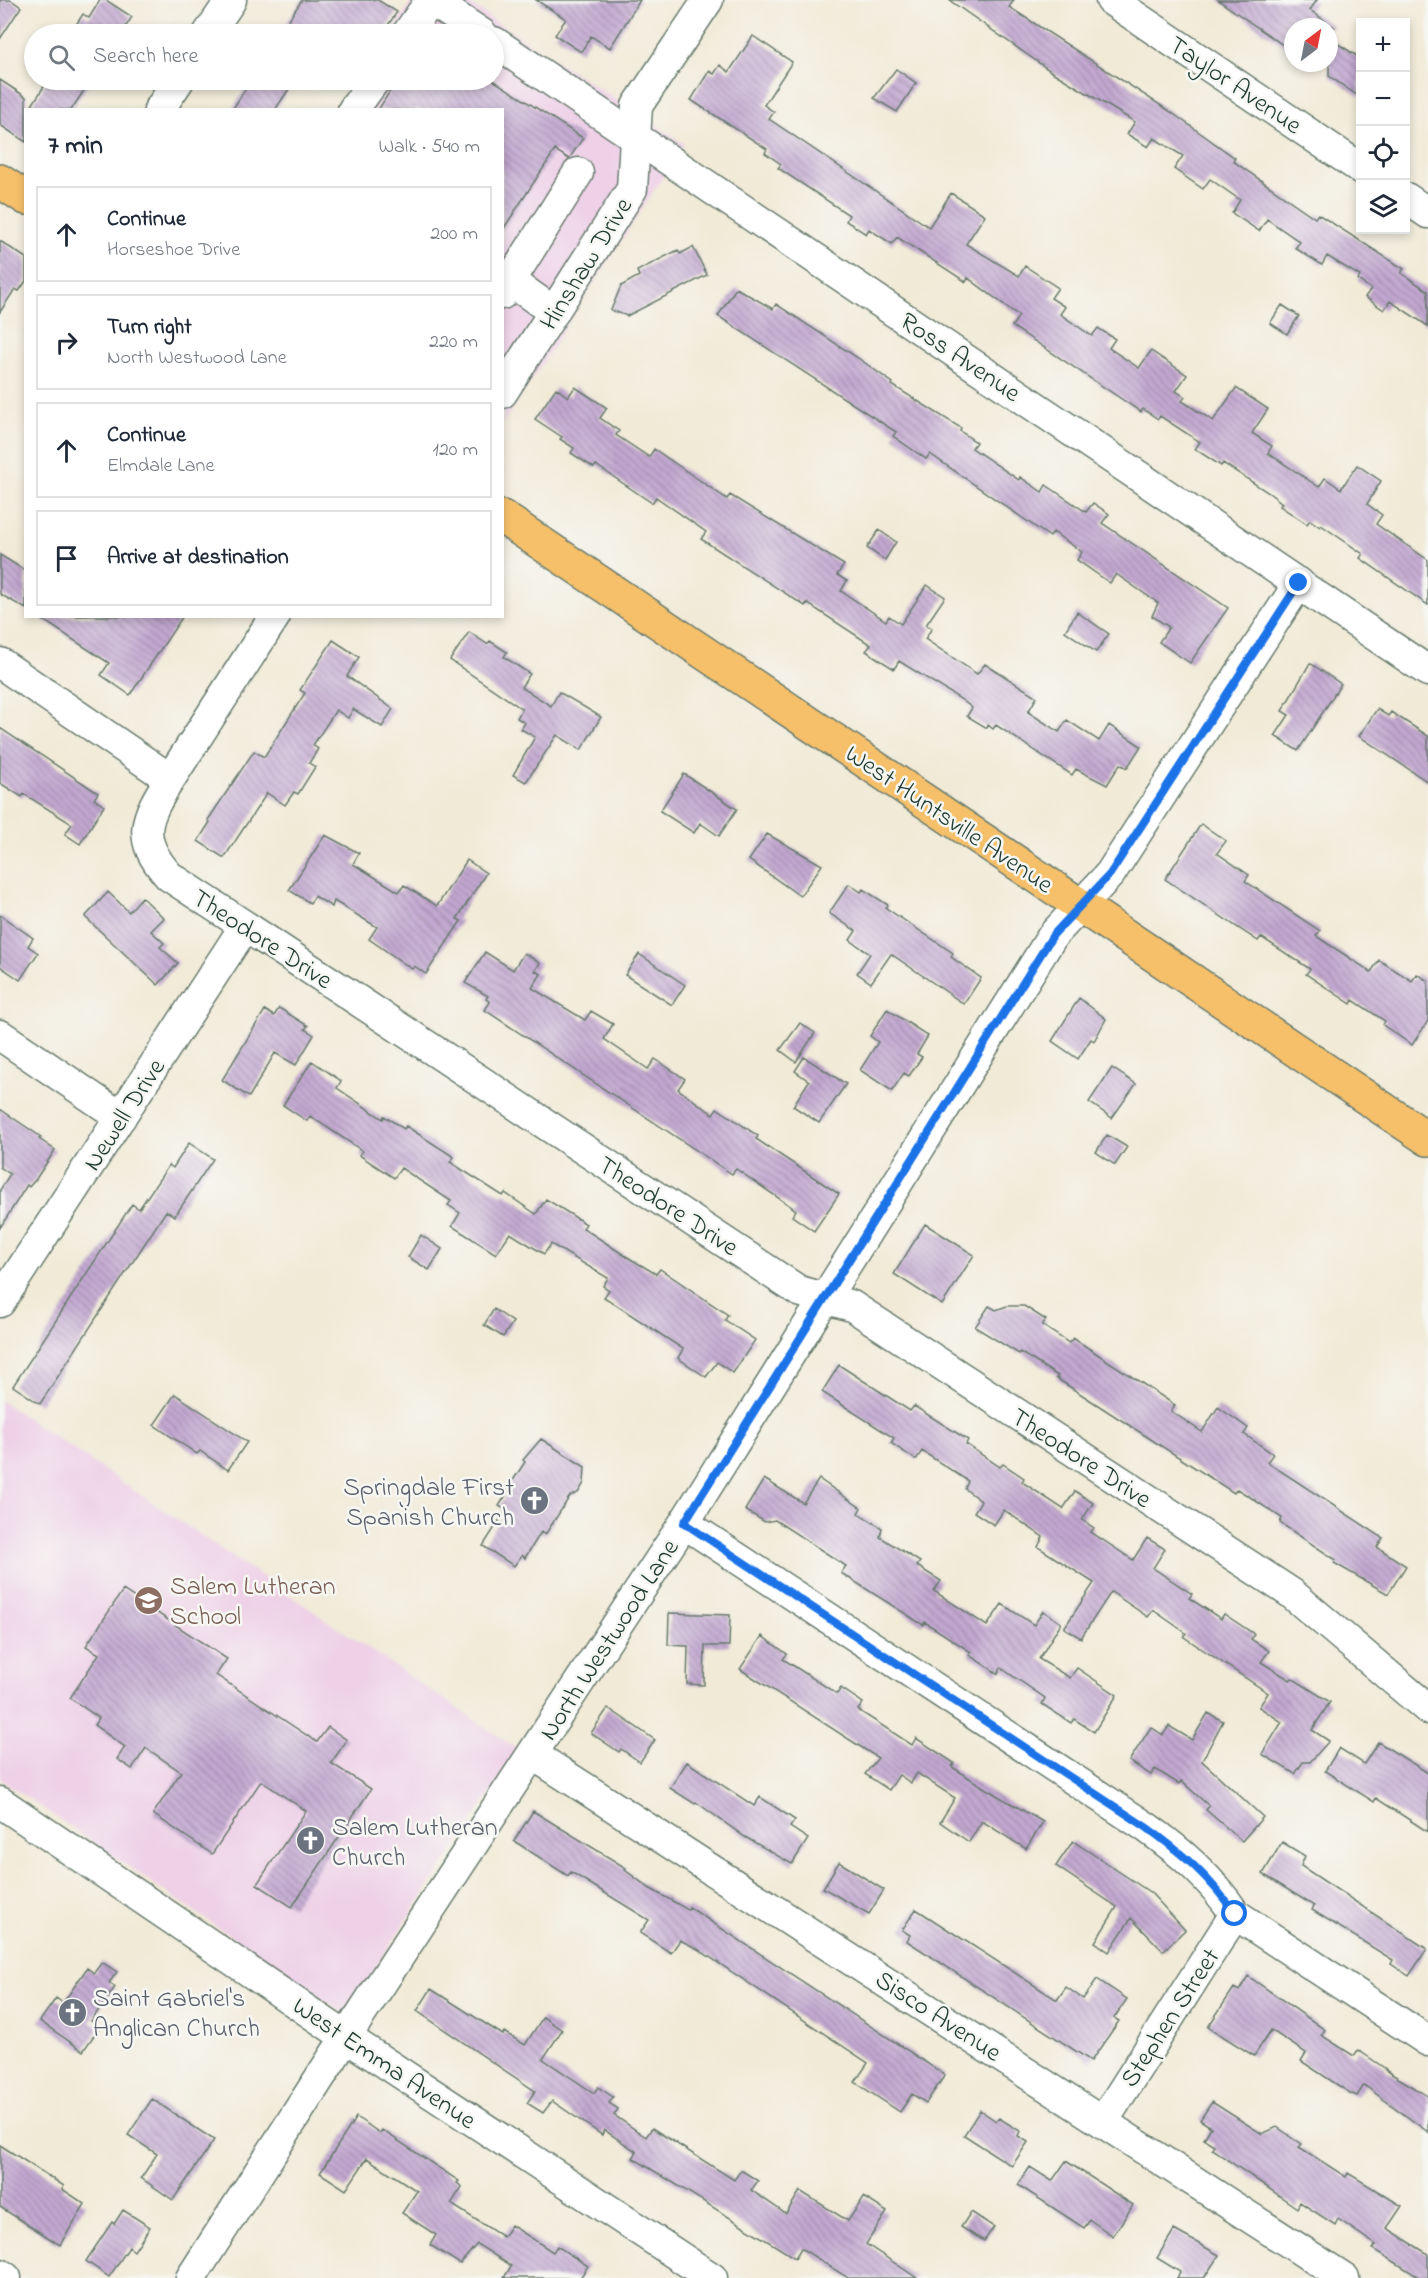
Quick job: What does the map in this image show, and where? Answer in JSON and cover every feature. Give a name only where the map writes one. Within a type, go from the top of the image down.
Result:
[{"type":"main road","points":[[0,181],[24,197]]},
{"type":"main road","name":"West Huntsville Avenue","points":[[504,519],[1428,1139]]},
{"type":"street","points":[[215,24],[231,0]]},
{"type":"street","points":[[413,24],[431,0],[467,24]]},
{"type":"street","name":"Hinshaw Drive","points":[[504,390],[632,189],[637,106],[708,0]]},
{"type":"street","name":"Taylor Avenue","points":[[1111,0],[1356,165]]},
{"type":"street","name":"Ross Avenue","points":[[504,49],[1428,671]]},
{"type":"street","points":[[160,108],[172,90]]},
{"type":"street","points":[[354,108],[368,90]]},
{"type":"street","points":[[554,312],[505,283],[578,173]]},
{"type":"street","points":[[1410,201],[1428,213]]},
{"type":"street","name":"North Westwood Lane","points":[[191,2278],[346,2037],[684,1523],[827,1299],[1053,935],[1110,874],[1299,583]]},
{"type":"street","points":[[0,663],[170,779],[274,618]]},
{"type":"street","name":"Theodore Drive","points":[[170,779],[152,807],[146,826],[148,847],[169,876],[799,1291],[852,1306],[1291,1593],[1428,1709]]},
{"type":"street","name":"Newell Drive","points":[[0,1302],[245,926]]},
{"type":"street","points":[[0,1035],[121,1117]]},
{"type":"street","points":[[684,1523],[1182,1852],[1219,1890],[1235,1914],[1428,2041]]},
{"type":"street","name":"Sisco Avenue","points":[[532,1754],[1104,2120],[1344,2278]]},
{"type":"street","name":"West Emma Avenue","points":[[0,1802],[346,2037],[712,2278]]},
{"type":"street","name":"Stephen Street","points":[[1104,2120],[1235,1914]]},
{"type":"street","points":[[0,2274],[6,2278]]},
{"type":"shaded area","points":[[413,0],[463,0],[500,24],[396,24]]},
{"type":"shaded area","points":[[504,27],[684,144],[504,422],[504,108],[340,108],[352,90],[504,90]]},
{"type":"shaded area","name":"Salem Lutheran School","points":[[0,1400],[519,1750],[345,2014],[0,1779]]},
{"type":"building","points":[[0,0],[11,0],[21,7],[0,39]]},
{"type":"building","points":[[100,0],[106,0],[132,17],[127,24],[76,24],[83,14],[89,18]]},
{"type":"building","points":[[302,0],[378,0],[397,12],[389,24],[286,24]]},
{"type":"building","points":[[536,0],[640,0],[610,48],[591,36],[581,52],[555,35],[566,19]]},
{"type":"building","points":[[949,0],[1014,0],[1009,7],[1171,112],[1235,158],[1233,161],[1315,218],[1318,214],[1404,269],[1401,273],[1428,291],[1428,326],[1390,301],[1384,310],[1365,297],[1371,289],[1358,280],[1360,276],[1327,256],[1322,265],[1295,248],[1300,242],[1267,219],[1259,231],[1232,213],[1240,200],[1210,179],[1203,189],[1174,169],[1183,156],[1154,138],[1148,147],[1127,134],[1135,122],[1052,72]]},
{"type":"building","points":[[1218,0],[1317,0],[1310,10],[1321,18],[1284,18],[1284,46]]},
{"type":"building","points":[[753,36],[792,62],[764,105],[774,112],[769,119],[929,227],[951,193],[985,215],[966,244],[1019,276],[1025,266],[1058,288],[1051,298],[1065,307],[1060,314],[1092,336],[1098,328],[1115,339],[1109,348],[1139,368],[1151,351],[1187,375],[1176,391],[1185,397],[1182,401],[1213,421],[1236,388],[1268,409],[1252,433],[1272,446],[1268,453],[1319,487],[1325,478],[1341,489],[1357,465],[1381,481],[1367,504],[1382,515],[1376,524],[1428,560],[1428,605],[1360,558],[1363,554],[1321,525],[1320,527],[1310,520],[1307,524],[1280,506],[1282,503],[1269,493],[1223,463],[1221,466],[1195,449],[1200,442],[1160,416],[1158,419],[1143,409],[1141,412],[1012,326],[1019,316],[968,278],[966,282],[897,237],[892,244],[869,229],[866,234],[846,221],[849,215],[778,168],[781,164],[765,153],[767,149],[691,100],[709,71],[714,74],[720,65],[729,72]]},
{"type":"building","points":[[1338,44],[1356,55],[1356,94],[1329,76],[1329,72],[1338,72]]},
{"type":"building","points":[[896,69],[916,83],[897,112],[874,98]]},
{"type":"building","points":[[0,80],[26,97],[24,141],[0,125]]},
{"type":"building","points":[[504,87],[583,138],[569,159],[555,150],[504,228],[504,108],[379,108],[391,90],[504,90]]},
{"type":"building","points":[[42,90],[84,90],[72,108],[30,108]]},
{"type":"building","points":[[245,90],[288,90],[276,108],[233,108]]},
{"type":"building","points":[[0,241],[24,257],[24,284],[19,291],[15,289],[0,312]]},
{"type":"building","points":[[693,247],[707,275],[627,316],[611,310],[621,286],[639,276],[637,271],[678,250],[680,254]]},
{"type":"building","points":[[736,288],[773,309],[776,304],[858,358],[893,383],[892,385],[961,428],[960,431],[976,442],[972,448],[1019,480],[1020,477],[1042,492],[1046,485],[1086,512],[1093,503],[1109,514],[1102,523],[1228,608],[1190,663],[1159,642],[1169,627],[1152,616],[1158,603],[1116,574],[1110,583],[1077,560],[1082,552],[1053,532],[1050,537],[930,454],[926,459],[893,436],[896,432],[718,316]]},
{"type":"building","points":[[1282,305],[1299,316],[1287,334],[1270,323]]},
{"type":"building","points":[[575,387],[607,408],[600,418],[619,431],[616,435],[649,457],[654,449],[727,499],[730,495],[844,565],[837,575],[847,581],[841,591],[886,621],[889,616],[901,624],[927,585],[945,597],[926,625],[932,628],[925,639],[977,674],[985,664],[1037,697],[1028,712],[1059,732],[1067,720],[1099,741],[1109,725],[1141,746],[1127,768],[1120,764],[1107,785],[1076,769],[1072,775],[996,725],[993,729],[988,725],[987,728],[967,716],[972,708],[962,700],[899,661],[894,669],[866,651],[871,645],[807,603],[805,606],[701,539],[706,532],[656,497],[652,503],[596,465],[594,468],[571,453],[574,448],[535,419],[556,388],[568,397]]},
{"type":"building","points":[[879,530],[896,542],[885,560],[867,548]]},
{"type":"building","points":[[0,555],[24,570],[24,608],[0,594]]},
{"type":"building","points":[[1077,612],[1109,634],[1096,652],[1065,631]]},
{"type":"building","points":[[40,618],[182,618],[130,695],[101,675],[109,663]]},
{"type":"building","points":[[469,632],[487,644],[490,641],[507,652],[504,657],[530,674],[521,687],[551,706],[559,692],[601,717],[581,750],[557,735],[526,782],[513,775],[535,737],[521,729],[525,723],[517,718],[522,709],[450,660]]},
{"type":"building","points":[[333,640],[359,657],[347,676],[393,709],[382,727],[353,709],[348,718],[336,710],[313,745],[318,749],[309,763],[315,767],[298,794],[294,792],[285,805],[267,793],[224,858],[198,841],[210,822],[208,820],[254,751],[264,757],[305,693],[300,690]]},
{"type":"building","points":[[1310,663],[1341,684],[1298,751],[1275,736],[1289,715],[1282,711]]},
{"type":"building","points":[[1377,709],[1388,716],[1391,712],[1428,736],[1428,782],[1359,736]]},
{"type":"building","points":[[0,728],[98,793],[94,799],[104,806],[80,844],[65,834],[72,824],[24,794],[22,797],[0,783]]},
{"type":"building","points":[[684,774],[737,809],[719,836],[700,823],[694,833],[660,811]]},
{"type":"building","points":[[1201,824],[1226,841],[1217,853],[1249,875],[1245,881],[1320,931],[1316,936],[1371,972],[1379,960],[1412,981],[1417,974],[1428,981],[1428,1021],[1412,1045],[1383,1025],[1385,1021],[1353,1000],[1351,1004],[1306,974],[1310,969],[1261,937],[1258,941],[1165,879]]},
{"type":"building","points":[[767,834],[822,865],[800,896],[749,860]]},
{"type":"building","points":[[325,835],[359,853],[353,864],[399,892],[404,885],[437,906],[467,860],[486,873],[457,919],[461,921],[426,974],[414,966],[412,969],[369,939],[377,927],[334,901],[332,907],[315,896],[310,903],[289,890]]},
{"type":"building","points":[[849,884],[861,892],[863,889],[888,905],[886,908],[953,953],[951,957],[981,978],[964,1004],[891,954],[871,983],[857,973],[870,954],[850,940],[856,931],[829,913]]},
{"type":"building","points":[[108,892],[129,912],[142,897],[164,918],[151,931],[164,943],[160,947],[178,963],[158,985],[85,917]]},
{"type":"building","points":[[0,915],[33,938],[28,946],[38,953],[20,980],[0,966]]},
{"type":"building","points":[[485,952],[513,970],[524,953],[540,963],[535,971],[541,974],[532,988],[585,1020],[591,1011],[613,1024],[604,1039],[648,1069],[655,1059],[685,1079],[678,1089],[713,1114],[717,1108],[758,1136],[756,1139],[839,1194],[814,1231],[792,1216],[796,1210],[736,1169],[732,1174],[485,1010],[490,1002],[486,999],[488,996],[465,983]]},
{"type":"building","points":[[639,954],[685,985],[672,1005],[625,975]]},
{"type":"building","points":[[1079,998],[1106,1019],[1094,1041],[1091,1039],[1078,1059],[1052,1041]]},
{"type":"building","points":[[279,1008],[308,1026],[305,1029],[314,1035],[296,1065],[275,1053],[249,1097],[222,1080],[265,1010],[274,1016]]},
{"type":"building","points":[[887,1009],[928,1036],[917,1054],[922,1057],[909,1076],[904,1073],[892,1091],[860,1070],[878,1042],[870,1036]]},
{"type":"building","points":[[800,1023],[815,1033],[796,1062],[780,1050]]},
{"type":"building","points":[[804,1057],[846,1084],[819,1123],[793,1106],[809,1081],[795,1071]]},
{"type":"building","points":[[312,1061],[341,1081],[337,1088],[383,1119],[384,1116],[404,1129],[406,1126],[454,1157],[450,1162],[503,1196],[505,1193],[536,1214],[546,1199],[586,1224],[583,1228],[624,1255],[656,1274],[660,1269],[728,1315],[725,1320],[755,1340],[733,1373],[717,1362],[706,1377],[678,1358],[683,1349],[604,1297],[609,1290],[603,1286],[608,1278],[551,1244],[544,1254],[510,1233],[496,1254],[452,1226],[460,1213],[448,1205],[451,1201],[401,1168],[394,1178],[359,1155],[363,1151],[310,1116],[307,1121],[283,1105]]},
{"type":"building","points":[[1112,1068],[1136,1084],[1112,1118],[1089,1102]]},
{"type":"building","points":[[0,1109],[41,1137],[39,1139],[55,1150],[36,1179],[29,1187],[27,1185],[0,1228],[0,1190],[10,1174],[0,1167]]},
{"type":"building","points":[[1107,1135],[1127,1147],[1115,1165],[1096,1152]]},
{"type":"building","points":[[189,1143],[213,1159],[175,1216],[166,1211],[40,1404],[13,1386],[132,1204],[139,1209],[169,1165],[173,1168]]},
{"type":"building","points":[[925,1224],[974,1255],[942,1305],[894,1274]]},
{"type":"building","points":[[421,1235],[442,1249],[429,1270],[408,1257]]},
{"type":"building","points":[[989,1306],[996,1310],[1007,1306],[1024,1306],[1046,1320],[1042,1325],[1069,1343],[1073,1338],[1175,1405],[1171,1411],[1202,1432],[1218,1407],[1248,1428],[1244,1434],[1273,1454],[1267,1462],[1383,1538],[1377,1547],[1406,1566],[1388,1594],[1334,1563],[1336,1560],[1280,1523],[1282,1518],[1250,1497],[1237,1489],[1234,1493],[1056,1378],[1058,1376],[975,1327]]},
{"type":"building","points":[[494,1309],[513,1322],[503,1337],[484,1325]]},
{"type":"building","points":[[839,1365],[910,1411],[914,1406],[968,1440],[966,1444],[1000,1467],[1003,1464],[1024,1478],[1022,1482],[1063,1509],[1075,1491],[1093,1503],[1082,1520],[1094,1528],[1091,1532],[1133,1560],[1147,1538],[1165,1549],[1153,1568],[1192,1594],[1189,1598],[1221,1619],[1224,1614],[1254,1634],[1251,1639],[1269,1651],[1261,1662],[1330,1702],[1312,1730],[1329,1741],[1310,1762],[1303,1762],[1295,1774],[1262,1754],[1282,1722],[1259,1707],[1268,1693],[1184,1637],[1186,1633],[1153,1610],[1148,1617],[1111,1592],[1081,1638],[1064,1628],[1094,1583],[1038,1547],[1043,1537],[1004,1510],[994,1525],[974,1512],[981,1501],[965,1489],[968,1481],[922,1451],[916,1460],[891,1443],[894,1438],[822,1392]]},
{"type":"building","points":[[175,1394],[247,1442],[228,1470],[200,1451],[197,1454],[154,1425]]},
{"type":"building","name":"Springdale First Spanish Church","points":[[541,1439],[585,1467],[584,1483],[578,1493],[570,1496],[545,1535],[541,1532],[525,1558],[522,1555],[514,1566],[483,1546],[506,1510],[499,1506],[506,1495],[504,1494],[525,1462],[523,1460]]},
{"type":"building","points":[[764,1479],[803,1503],[819,1479],[861,1508],[858,1513],[882,1528],[880,1537],[920,1562],[917,1566],[941,1581],[934,1591],[987,1626],[1002,1604],[1034,1625],[1043,1611],[1061,1623],[1039,1659],[1070,1678],[1077,1668],[1117,1695],[1094,1732],[1074,1719],[1071,1723],[1042,1704],[1045,1698],[1001,1668],[998,1674],[969,1655],[971,1652],[925,1622],[923,1625],[841,1573],[846,1566],[775,1520],[765,1522],[745,1510]]},
{"type":"building","points":[[123,1590],[227,1659],[216,1675],[317,1742],[328,1727],[347,1740],[331,1763],[371,1789],[292,1907],[257,1884],[306,1811],[261,1781],[212,1854],[153,1814],[181,1772],[146,1748],[132,1769],[117,1759],[125,1747],[94,1725],[99,1718],[70,1698],[99,1654],[86,1646]]},
{"type":"building","points":[[669,1613],[730,1615],[729,1646],[705,1646],[704,1685],[687,1684],[688,1646],[668,1645]]},
{"type":"building","points":[[762,1636],[787,1654],[783,1659],[837,1694],[841,1688],[863,1703],[858,1710],[912,1745],[916,1738],[954,1763],[952,1767],[1043,1822],[1026,1849],[982,1821],[969,1842],[940,1822],[955,1798],[917,1773],[911,1783],[899,1775],[889,1790],[865,1774],[878,1758],[740,1669]]},
{"type":"building","points":[[608,1708],[655,1740],[640,1762],[621,1749],[619,1752],[591,1733]]},
{"type":"building","points":[[1208,1713],[1223,1721],[1202,1761],[1263,1817],[1242,1841],[1206,1810],[1209,1806],[1181,1781],[1179,1784],[1155,1769],[1151,1775],[1129,1761],[1151,1727],[1163,1735],[1169,1726],[1192,1740]]},
{"type":"building","points":[[1378,1742],[1428,1773],[1428,1832],[1376,1798],[1374,1802],[1325,1771],[1339,1748],[1364,1764]]},
{"type":"building","points":[[687,1762],[754,1806],[760,1797],[795,1820],[790,1827],[808,1839],[792,1864],[745,1837],[696,1802],[695,1804],[670,1788]]},
{"type":"building","points":[[533,1811],[626,1868],[625,1870],[649,1888],[688,1910],[689,1907],[945,2075],[926,2103],[912,2094],[900,2112],[855,2082],[868,2063],[696,1948],[680,1940],[671,1953],[640,1933],[649,1920],[571,1872],[568,1876],[514,1841]]},
{"type":"building","points":[[1073,1841],[1151,1893],[1185,1930],[1163,1951],[1131,1918],[1109,1952],[1095,1942],[1117,1907],[1056,1866]]},
{"type":"building","points":[[1282,1842],[1305,1856],[1301,1866],[1427,1949],[1409,1976],[1391,1964],[1393,1960],[1312,1910],[1314,1906],[1263,1874]]},
{"type":"building","points":[[839,1862],[884,1890],[869,1914],[823,1888]]},
{"type":"building","points":[[916,1909],[1057,2000],[1066,1987],[1083,1999],[1097,1979],[1127,1999],[1114,2018],[1119,2021],[1091,2061],[907,1941],[910,1935],[902,1930]]},
{"type":"building","name":"Saint Gabriel's Anglican Church","points":[[102,1962],[117,1972],[109,1983],[115,1987],[91,2021],[100,2027],[83,2051],[40,2021],[56,1998],[63,2003],[87,1968],[94,1973]]},
{"type":"building","points":[[1248,1976],[1325,2030],[1321,2035],[1354,2056],[1358,2050],[1385,2070],[1428,2096],[1428,2132],[1364,2085],[1357,2096],[1350,2093],[1301,2061],[1306,2053],[1271,2030],[1254,2056],[1208,2027],[1234,1988],[1239,1991]]},
{"type":"building","points":[[431,1989],[503,2035],[504,2032],[525,2045],[543,2017],[562,2030],[543,2059],[594,2093],[598,2087],[613,2097],[609,2103],[618,2109],[614,2115],[646,2137],[652,2128],[734,2180],[741,2170],[758,2181],[751,2190],[786,2214],[800,2191],[848,2221],[864,2197],[887,2212],[866,2244],[917,2278],[848,2278],[801,2248],[795,2258],[633,2158],[637,2152],[604,2130],[602,2135],[552,2101],[543,2113],[527,2103],[535,2091],[417,2011]]},
{"type":"building","points":[[152,2099],[214,2140],[173,2200],[141,2178],[157,2154],[128,2135]]},
{"type":"building","points":[[1212,2102],[1262,2134],[1277,2127],[1302,2144],[1299,2147],[1346,2177],[1348,2173],[1402,2206],[1387,2228],[1428,2254],[1428,2278],[1420,2278],[1373,2249],[1376,2245],[1338,2219],[1335,2225],[1300,2202],[1297,2208],[1212,2149],[1214,2145],[1204,2139],[1211,2127],[1200,2120]]},
{"type":"building","points":[[980,2110],[996,2121],[999,2118],[1020,2131],[1018,2136],[1028,2142],[1012,2166],[964,2135]]},
{"type":"building","points":[[356,2117],[380,2133],[382,2130],[459,2181],[457,2183],[462,2187],[451,2204],[503,2237],[511,2225],[553,2252],[557,2246],[588,2266],[580,2278],[504,2278],[511,2266],[477,2244],[460,2264],[430,2245],[436,2235],[402,2213],[417,2191],[367,2158],[346,2190],[320,2173]]},
{"type":"building","points":[[0,2145],[64,2186],[62,2189],[85,2204],[60,2245],[0,2207]]},
{"type":"building","points":[[1066,2161],[1133,2205],[1113,2236],[1090,2220],[1084,2228],[1018,2185],[1030,2167],[1052,2181]]},
{"type":"building","points":[[123,2210],[150,2227],[134,2251],[129,2247],[109,2277],[86,2261],[112,2222],[114,2224]]},
{"type":"building","points":[[971,2212],[994,2227],[984,2241],[961,2227]]},
{"type":"building","points":[[1174,2230],[1219,2255],[1204,2278],[1177,2278],[1180,2272],[1157,2258]]},
{"type":"place","name":"Springdale First Spanish Church","points":[[535,1501]]},
{"type":"place","name":"Salem Lutheran School","points":[[149,1600]]},
{"type":"place","name":"Salem Lutheran Church","points":[[311,1841]]},
{"type":"place","name":"Saint Gabriel's Anglican Church","points":[[72,2012]]},
{"type":"route","points":[[1235,1914],[1219,1890],[1182,1852],[684,1523],[827,1299],[1053,935],[1110,874],[1299,583]]}]
